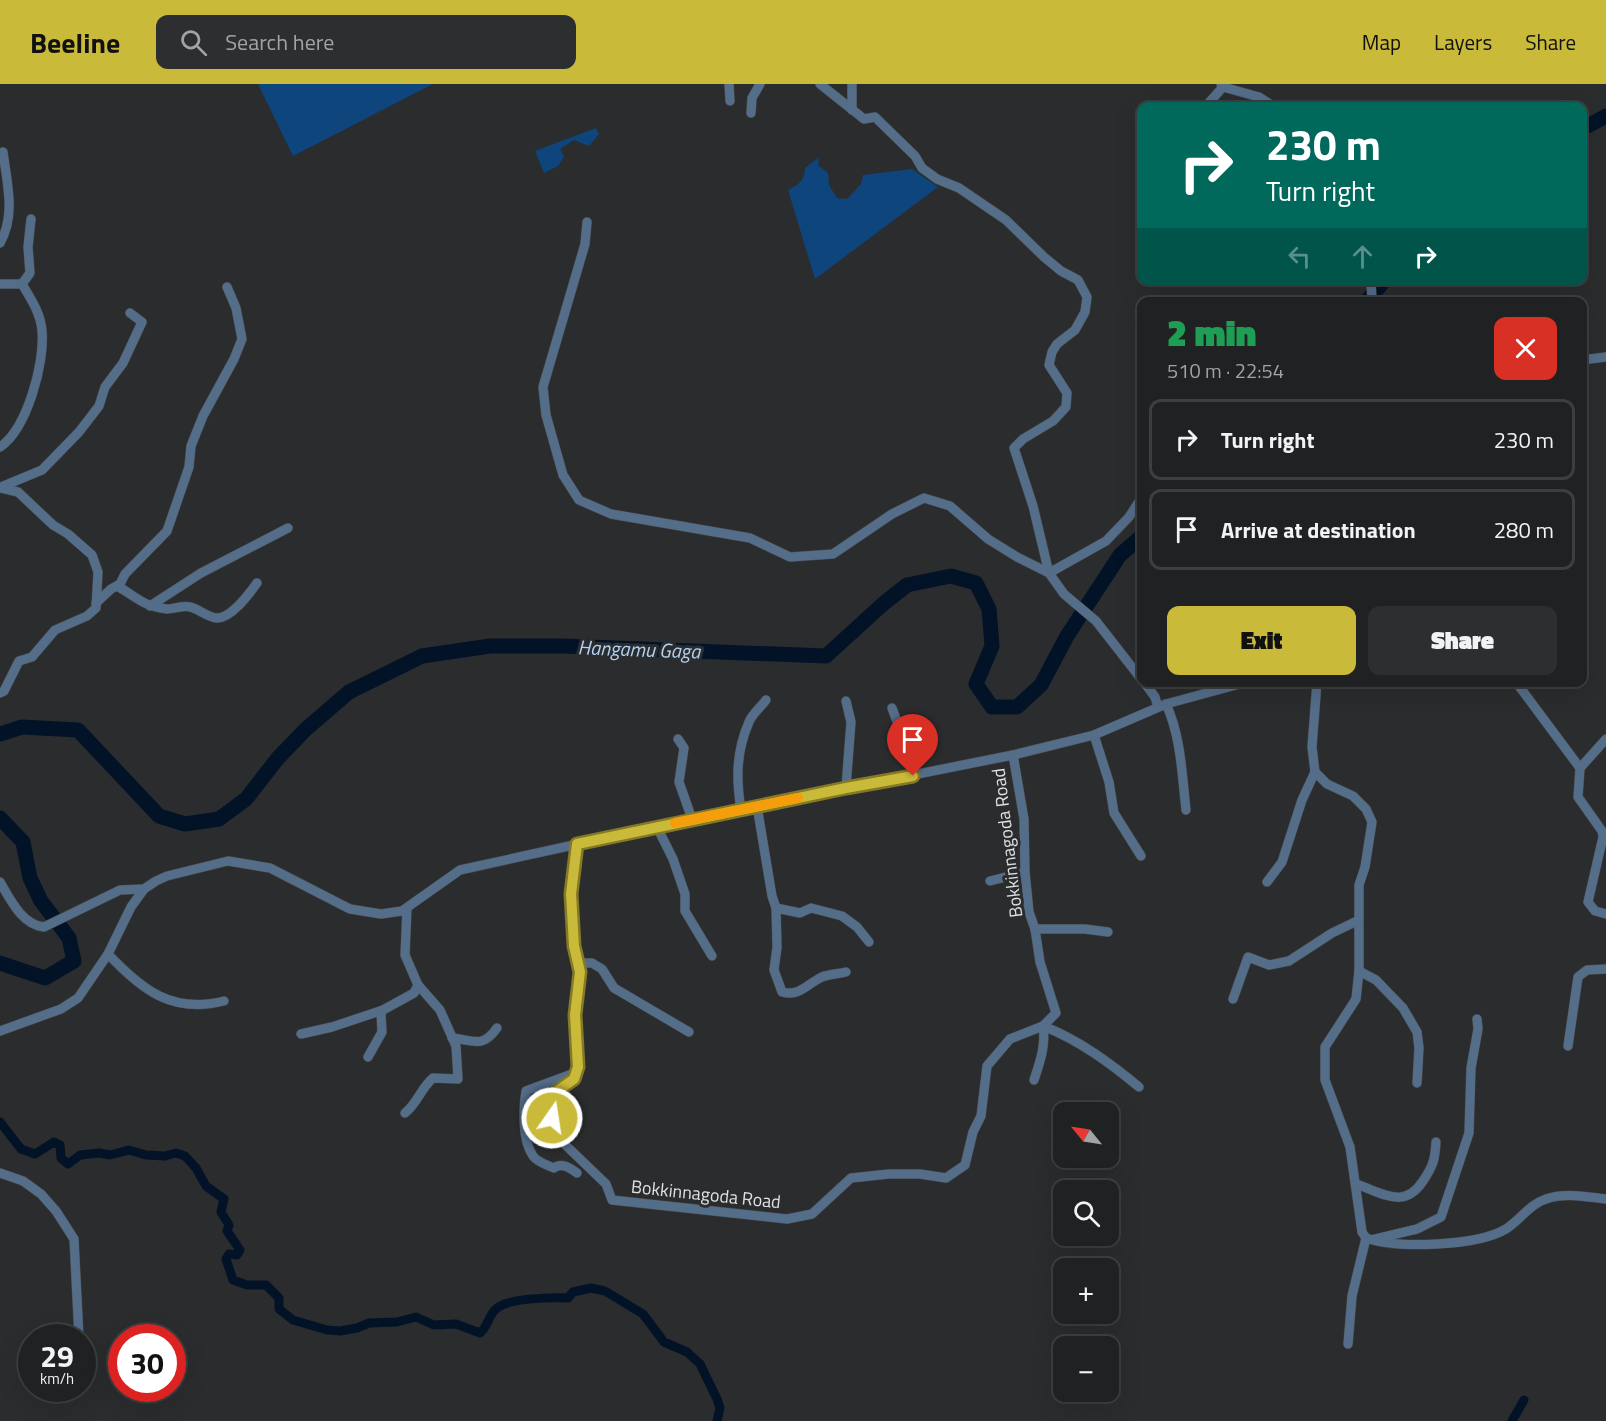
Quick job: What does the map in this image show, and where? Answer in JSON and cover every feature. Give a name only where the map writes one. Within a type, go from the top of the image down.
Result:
[{"type":"street","points":[[729,84],[730,101]]},
{"type":"street","points":[[751,113],[752,98],[760,84]]},
{"type":"street","points":[[820,84],[864,119],[876,117],[915,156],[922,168],[937,179],[959,188],[1006,220],[1044,257],[1061,271],[1078,280],[1087,297],[1085,312],[1076,330],[1057,344],[1052,352],[1049,365],[1067,393],[1066,407],[1053,421],[1023,439],[1014,448],[1034,506],[1049,573],[1064,594],[1096,621],[1137,673]]},
{"type":"street","points":[[852,84],[852,110]]},
{"type":"street","points":[[1209,102],[1222,86],[1266,102]]},
{"type":"street","points":[[0,243],[7,232],[10,206],[3,152]]},
{"type":"street","points":[[22,284],[30,273],[28,248],[31,219]]},
{"type":"street","points":[[587,222],[585,243],[543,387],[546,415],[563,475],[579,500],[611,514],[750,538],[790,557],[833,554],[892,514],[924,498],[950,506],[988,538],[1017,557],[1049,573]]},
{"type":"street","points":[[0,284],[22,284]]},
{"type":"street","points":[[0,447],[7,442],[23,417],[33,392],[42,358],[40,320],[37,309],[22,284]]},
{"type":"street","points":[[96,603],[120,584],[125,574],[167,531],[189,467],[191,446],[202,416],[234,359],[242,339],[236,308],[227,287]]},
{"type":"street","points":[[0,488],[42,470],[79,432],[99,406],[105,387],[123,363],[142,322],[130,313]]},
{"type":"street","points":[[1587,359],[1606,357]]},
{"type":"street","points":[[0,488],[18,492],[52,525],[68,534],[92,555],[98,572],[96,608],[87,616],[54,630],[32,657],[19,661],[4,691],[0,693]]},
{"type":"street","points":[[1049,573],[1107,541],[1129,518],[1137,505]]},
{"type":"street","points":[[150,606],[201,573],[288,528]]},
{"type":"street","points":[[117,586],[150,606],[170,609],[188,606],[216,618],[226,616],[247,597],[257,583]]},
{"type":"street","points":[[1148,687],[1174,720],[1186,810]]},
{"type":"street","points":[[0,1031],[61,1009],[78,998],[108,954],[131,908],[144,889],[156,880],[167,876],[228,861],[270,868],[350,909],[381,914],[402,911],[460,870],[692,819],[1013,755],[1094,735],[1162,705],[1229,687]]},
{"type":"street","points":[[1267,882],[1282,862],[1302,800],[1315,772],[1312,747],[1317,687]]},
{"type":"street","points":[[1520,687],[1580,768]]},
{"type":"street","points":[[741,810],[737,782],[739,754],[750,720],[766,700]]},
{"type":"street","points":[[846,701],[851,722],[846,788]]},
{"type":"street","points":[[892,708],[910,757],[913,776]]},
{"type":"street","points":[[1094,735],[1109,782],[1114,813],[1140,856]]},
{"type":"street","points":[[678,739],[684,748],[679,783],[692,819]]},
{"type":"street","points":[[1606,739],[1580,768],[1578,797],[1602,831],[1603,837],[1588,902],[1595,911],[1606,914]]},
{"type":"street","name":"Bokkinnagoda Road","points":[[578,1067],[574,1079],[556,1092],[552,1118],[554,1134],[606,1184],[612,1200],[787,1219],[812,1214],[851,1178],[920,1174],[946,1178],[965,1165],[973,1132],[981,1116],[987,1066],[1010,1039],[1043,1026],[1056,1013],[1040,962],[1035,929],[1029,912],[1025,872],[1024,819],[1013,755]]},
{"type":"street","points":[[1315,772],[1327,784],[1353,796],[1366,809],[1372,822],[1365,867],[1359,885],[1359,971],[1356,999],[1325,1047],[1325,1080],[1350,1147],[1362,1232],[1368,1239],[1420,1244],[1479,1239],[1507,1228],[1529,1209],[1547,1198],[1572,1196],[1606,1199]]},
{"type":"street","points":[[757,806],[776,908],[777,947],[774,970],[782,992],[798,993],[823,977],[846,972]]},
{"type":"street","points":[[657,827],[673,858],[685,894],[685,911],[711,956]]},
{"type":"street","points":[[577,844],[571,894],[574,946],[580,972],[575,1015],[578,1067],[572,1074],[526,1091],[524,1107],[528,1144],[534,1158],[554,1168],[557,1165],[568,1166],[577,1173]]},
{"type":"street","points":[[990,881],[1025,872]]},
{"type":"street","points":[[0,882],[15,908],[38,927],[44,927],[120,890],[144,889]]},
{"type":"street","points":[[405,1113],[433,1078],[458,1079],[456,1046],[440,1010],[418,985],[405,954],[407,908]]},
{"type":"street","points":[[776,908],[800,913],[812,908],[842,916],[857,927],[869,942]]},
{"type":"street","points":[[1233,999],[1248,957],[1269,965],[1289,961],[1332,933],[1358,921]]},
{"type":"street","points":[[1035,929],[1085,929],[1108,932]]},
{"type":"street","points":[[108,954],[137,982],[174,1003],[208,1005],[224,1001]]},
{"type":"street","points":[[578,963],[592,963],[602,969],[614,988],[689,1032]]},
{"type":"street","points":[[1568,1046],[1578,977],[1587,970],[1606,969]]},
{"type":"street","points":[[1359,971],[1376,980],[1403,1008],[1417,1032],[1419,1048],[1417,1083]]},
{"type":"street","points":[[301,1034],[332,1027],[383,1010],[414,993],[418,985]]},
{"type":"street","points":[[368,1057],[382,1032],[381,1013],[383,1010]]},
{"type":"street","points":[[1368,1239],[1417,1228],[1441,1217],[1469,1133],[1471,1068],[1478,1029],[1477,1019]]},
{"type":"street","points":[[1034,1080],[1042,1055],[1045,1037],[1043,1026]]},
{"type":"street","points":[[1043,1026],[1062,1034],[1109,1062],[1139,1087]]},
{"type":"street","points":[[452,1038],[480,1043],[486,1041],[498,1028]]},
{"type":"street","points":[[1356,1184],[1397,1198],[1408,1197],[1416,1192],[1435,1163],[1436,1142]]},
{"type":"street","points":[[0,1173],[22,1181],[41,1194],[56,1211],[74,1239],[78,1324]]},
{"type":"street","points":[[1348,1344],[1352,1296],[1368,1239]]},
{"type":"shaded area","points":[[258,84],[433,84],[293,156]]},
{"type":"shaded area","points":[[596,128],[599,134],[589,146],[574,140],[560,149],[564,157],[558,166],[544,173],[535,151]]},
{"type":"shaded area","points":[[819,157],[818,165],[828,173],[829,185],[837,198],[847,199],[861,184],[863,175],[912,169],[938,187],[815,279],[788,190],[801,182],[805,168]]},
{"type":"waterway","name":"Hangamu Gaga","points":[[1587,126],[1606,116]]},
{"type":"waterway","name":"Hangamu Gaga","points":[[1370,297],[1381,285]]},
{"type":"waterway","name":"Hangamu Gaga","points":[[0,734],[22,727],[78,730],[159,816],[185,824],[219,819],[246,799],[278,758],[306,729],[349,692],[422,656],[490,646],[563,646],[826,656],[907,585],[951,576],[976,583],[989,609],[992,646],[976,684],[992,707],[1017,707],[1041,685],[1067,636],[1120,555],[1137,540]]},
{"type":"waterway","name":"Hangamu Gaga","points":[[0,818],[23,842],[30,878],[41,901],[69,938],[74,961],[45,978],[0,963]]},
{"type":"waterway","points":[[0,1122],[21,1149],[35,1154],[54,1142],[60,1145],[61,1158],[68,1164],[80,1155],[99,1153],[110,1155],[129,1150],[146,1155],[165,1156],[176,1153],[185,1156],[196,1168],[206,1186],[224,1199],[221,1212],[229,1225],[227,1231],[240,1250],[237,1255],[229,1254],[226,1259],[233,1280],[247,1285],[266,1285],[279,1298],[279,1309],[293,1320],[327,1330],[340,1331],[369,1323],[397,1322],[416,1317],[434,1325],[456,1324],[480,1333],[495,1310],[508,1303],[541,1298],[568,1298],[573,1292],[591,1288],[605,1291],[643,1314],[664,1342],[687,1352],[700,1364],[720,1408],[717,1421]]},
{"type":"waterway","points":[[1512,1421],[1524,1400]]},
{"type":"slow traffic","points":[[675,823],[798,798]]},
{"type":"route","points":[[552,1118],[556,1092],[574,1079],[578,1067],[575,1015],[580,972],[574,946],[571,894],[577,844],[913,776]]}]
